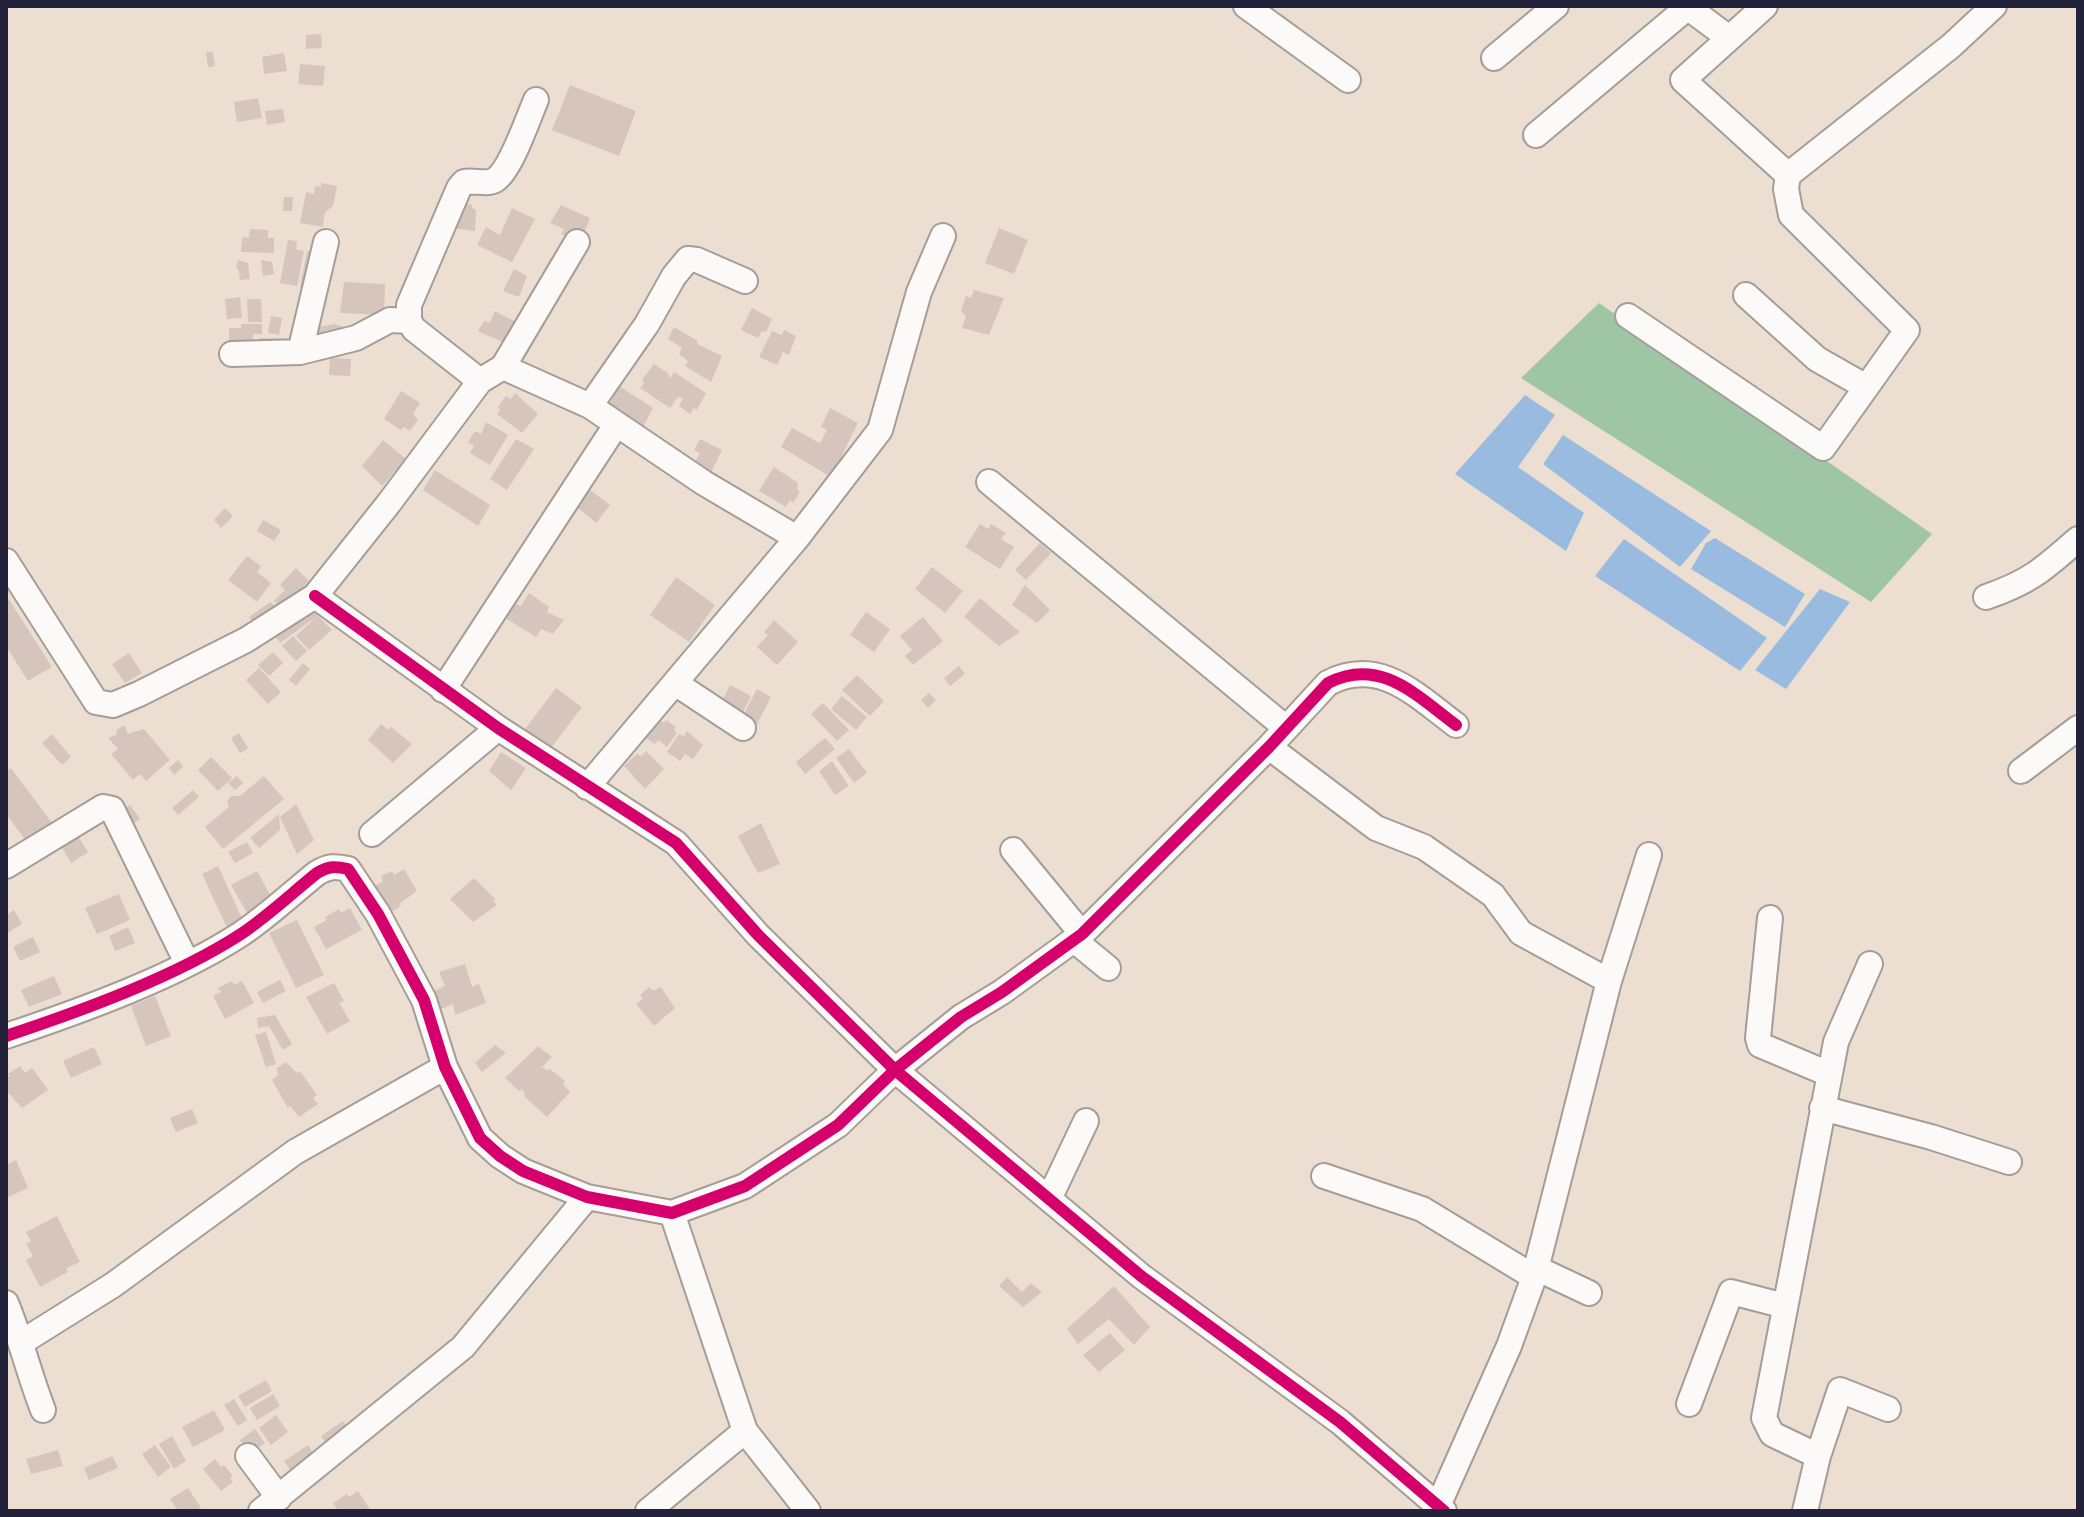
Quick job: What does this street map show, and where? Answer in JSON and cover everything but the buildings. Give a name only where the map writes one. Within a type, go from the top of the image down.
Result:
[{"type":"street","points":[[1246,6],[1348,80]]},
{"type":"street","points":[[1494,58],[1556,6]]},
{"type":"street","points":[[1765,6],[1683,80],[1788,175]]},
{"type":"street","points":[[1628,316],[1823,448],[1907,330],[1791,215],[1786,189],[1788,175],[1951,46],[1994,6]]},
{"type":"street","points":[[1536,135],[1687,7],[1729,38]]},
{"type":"street","points":[[480,381],[419,335],[409,321],[409,305],[459,188],[464,182],[492,182],[500,177],[536,100]]},
{"type":"street","points":[[587,787],[797,538],[880,430],[919,292],[943,236]]},
{"type":"street","points":[[300,352],[326,242]]},
{"type":"street","points":[[6,561],[96,702],[113,705],[246,640],[315,596],[480,381],[503,367],[577,242]]},
{"type":"street","points":[[590,406],[688,259],[745,281]]},
{"type":"street","points":[[1746,295],[1817,359],[1866,387]]},
{"type":"street","points":[[232,354],[300,352],[356,338],[390,320],[409,321]]},
{"type":"street","points":[[503,367],[590,406],[704,483],[797,538]]},
{"type":"street","points":[[443,690],[616,425]]},
{"type":"street","points":[[989,482],[1286,728]]},
{"type":"street","points":[[1986,597],[2037,575],[2078,539]]},
{"type":"street","points":[[315,596],[498,728],[676,843],[758,935],[895,1070],[1141,1276],[1340,1422],[1441,1508],[1509,1346],[1535,1272],[1609,981],[1649,855]]},
{"type":"street","points":[[6,1036],[113,996],[187,963],[242,934],[317,873],[328,867],[348,869],[378,914],[424,1000],[445,1067],[480,1138],[523,1171],[587,1197],[672,1213],[745,1186],[838,1125],[895,1070],[961,1017],[1002,992],[1078,937],[1269,747],[1328,683],[1340,676],[1360,673],[1395,680],[1456,725]]},
{"type":"street","points":[[675,683],[743,728]]},
{"type":"street","points":[[372,834],[498,728]]},
{"type":"street","points":[[2021,771],[2078,728]]},
{"type":"street","points":[[1269,747],[1376,828],[1424,847],[1493,895],[1521,933],[1609,981]]},
{"type":"street","points":[[6,866],[103,807],[112,809],[187,963]]},
{"type":"street","points":[[1013,850],[1078,937],[1108,968]]},
{"type":"street","points":[[1770,918],[1758,1038],[1760,1045],[1829,1074]]},
{"type":"street","points":[[1818,1456],[1772,1434],[1764,1418],[1836,1042],[1870,964]]},
{"type":"street","points":[[22,1342],[113,1285],[295,1152],[445,1067]]},
{"type":"street","points":[[1822,1108],[2009,1162]]},
{"type":"street","points":[[1049,1199],[1086,1121]]},
{"type":"street","points":[[1324,1176],[1422,1209],[1535,1272],[1589,1293]]},
{"type":"street","points":[[248,1456],[270,1505],[463,1347],[587,1197]]},
{"type":"street","points":[[672,1213],[745,1431],[808,1511]]},
{"type":"street","points":[[1689,1404],[1731,1292],[1785,1306]]},
{"type":"street","points":[[6,1303],[43,1410]]},
{"type":"street","points":[[1805,1511],[1818,1456],[1840,1390],[1888,1409]]},
{"type":"street","points":[[648,1511],[745,1431]]},
{"type":"green space","points":[[1599,303],[1932,534],[1871,602],[1521,378]]},
{"type":"water","points":[[1525,395],[1555,415],[1518,467],[1584,513],[1566,551],[1455,474]]},
{"type":"water","points":[[1563,435],[1711,531],[1680,567],[1543,464]]},
{"type":"water","points":[[1715,538],[1805,594],[1785,627],[1691,569],[1706,543]]},
{"type":"water","points":[[1624,539],[1767,638],[1740,671],[1595,576]]},
{"type":"water","points":[[1820,589],[1850,602],[1786,689],[1755,670]]},
{"type":"cycle path","points":[[315,596],[498,728],[676,843],[758,935],[895,1070],[1141,1276],[1340,1422],[1444,1511]]},
{"type":"cycle path","points":[[6,1036],[96,1004],[187,965],[251,927],[317,873],[332,867],[348,869],[378,914],[424,1000],[445,1067],[480,1138],[523,1171],[587,1197],[672,1213],[745,1186],[838,1125],[895,1070],[961,1017],[1002,992],[1082,934],[1269,747],[1328,683],[1364,674],[1381,677],[1412,692],[1456,725]]}]
